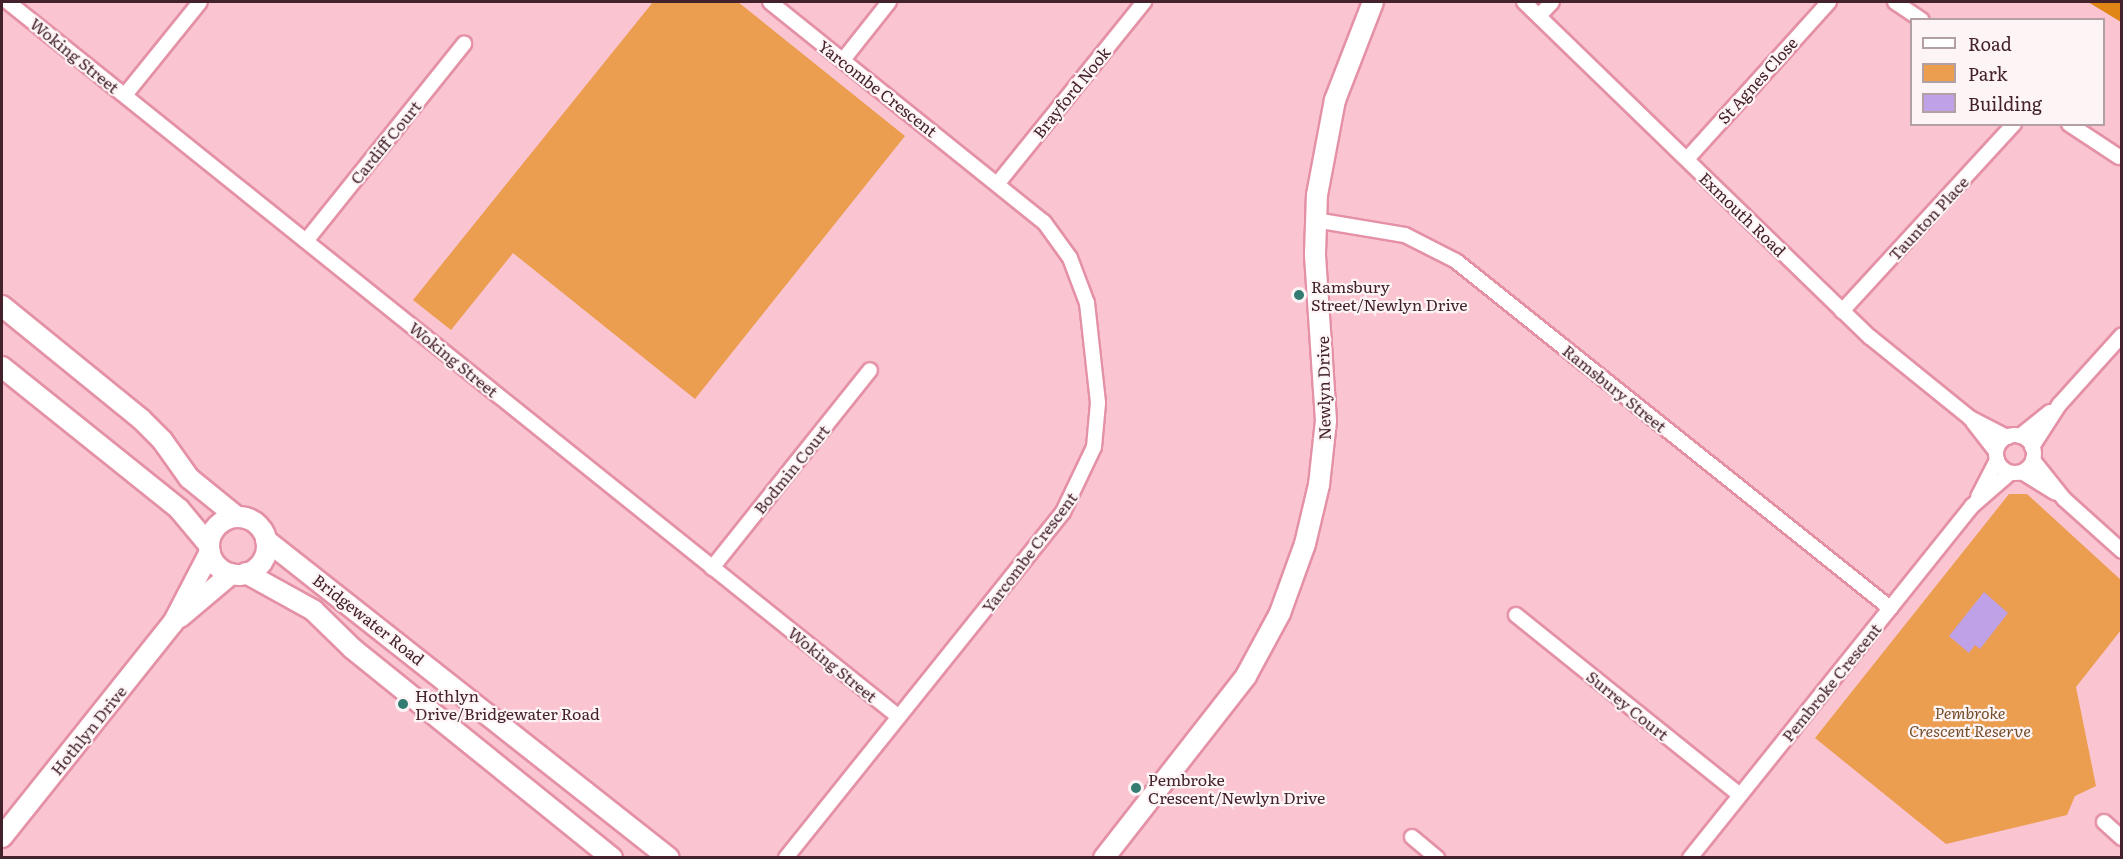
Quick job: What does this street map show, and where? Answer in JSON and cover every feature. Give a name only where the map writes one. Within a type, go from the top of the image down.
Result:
[{"type":"street","name":"Woking Street","points":[[8,2],[899,717]]},
{"type":"street","points":[[125,95],[200,2]]},
{"type":"street","name":"Yarcombe Crescent","points":[[770,2],[1044,222],[1070,258],[1087,303],[1098,404],[1094,447],[1063,512],[786,858]]},
{"type":"street","points":[[843,60],[889,2]]},
{"type":"street","name":"Brayford Nook","points":[[998,183],[1144,2]]},
{"type":"street","name":"Exmouth Road","points":[[1524,2],[1842,311],[1970,418],[1996,456],[2016,473]]},
{"type":"street","points":[[1539,16],[1552,2]]},
{"type":"street","name":"St Agnes Close","points":[[1687,159],[1828,2]]},
{"type":"street","points":[[1896,2],[1919,18]]},
{"type":"street","name":"Newlyn Drive","points":[[1104,858],[1246,676],[1280,613],[1299,562],[1316,506],[1326,421],[1315,220],[1330,119],[1342,77],[1374,4]]},
{"type":"street","name":"Cardiff Court","points":[[306,241],[464,44]]},
{"type":"street","name":"Taunton Place","points":[[1842,311],[2012,126]]},
{"type":"street","points":[[2072,126],[2119,157]]},
{"type":"street","name":"Ramsbury Street","points":[[1315,220],[1405,235],[1456,261],[1890,608]]},
{"type":"street","points":[[2,306],[141,419],[162,440],[189,478],[237,517],[256,523],[266,540],[264,556],[238,573],[217,566],[210,548],[179,509],[2,367]]},
{"type":"street","points":[[2059,405],[2121,335]]},
{"type":"street","name":"Bodmin Court","points":[[712,568],[870,370]]},
{"type":"street","name":"Pembroke Crescent","points":[[1972,506],[2016,473],[2032,453],[2059,405]]},
{"type":"street","name":"Pembroke Crescent","points":[[1690,858],[1972,506],[1996,456],[2014,436],[2059,405]]},
{"type":"street","name":"Exmouth Road","points":[[1970,418],[2014,436],[2032,453]]},
{"type":"street","points":[[2032,453],[2064,499],[2121,551]]},
{"type":"street","points":[[2016,473],[2064,499]]},
{"type":"street","points":[[210,548],[215,528],[237,517]]},
{"type":"street","name":"Bridgewater Road","points":[[266,540],[669,858]]},
{"type":"street","name":"Hothlyn Drive","points":[[2,837],[173,623],[210,548]]},
{"type":"street","name":"Hothlyn Drive","points":[[173,623],[238,573]]},
{"type":"street","name":"Bridgewater Road","points":[[238,573],[313,610],[357,652],[612,858]]},
{"type":"street","name":"Surrey Court","points":[[1516,615],[1740,795]]},
{"type":"street","points":[[2104,822],[2121,838]]},
{"type":"street","points":[[1412,837],[1437,858]]},
{"type":"green space","points":[[653,2],[738,2],[905,136],[695,399],[513,253],[451,330],[413,300]]},
{"type":"green space","name":"Pembroke Crescent Reserve","points":[[2009,494],[2027,494],[2121,580],[2121,630],[2076,687],[2096,786],[2075,796],[2067,815],[1946,844],[1815,738]]},
{"type":"shaded area","points":[[2088,2],[2121,2],[2121,22]]},
{"type":"building","points":[[1984,592],[2008,613],[1980,649],[1975,645],[1969,653],[1949,636]]},
{"type":"place","name":"Ramsbury Street/Newlyn Drive","points":[[1299,295]]},
{"type":"place","name":"Hothlyn Drive/Bridgewater Road","points":[[403,704]]},
{"type":"place","name":"Pembroke Crescent/Newlyn Drive","points":[[1136,788]]}]
